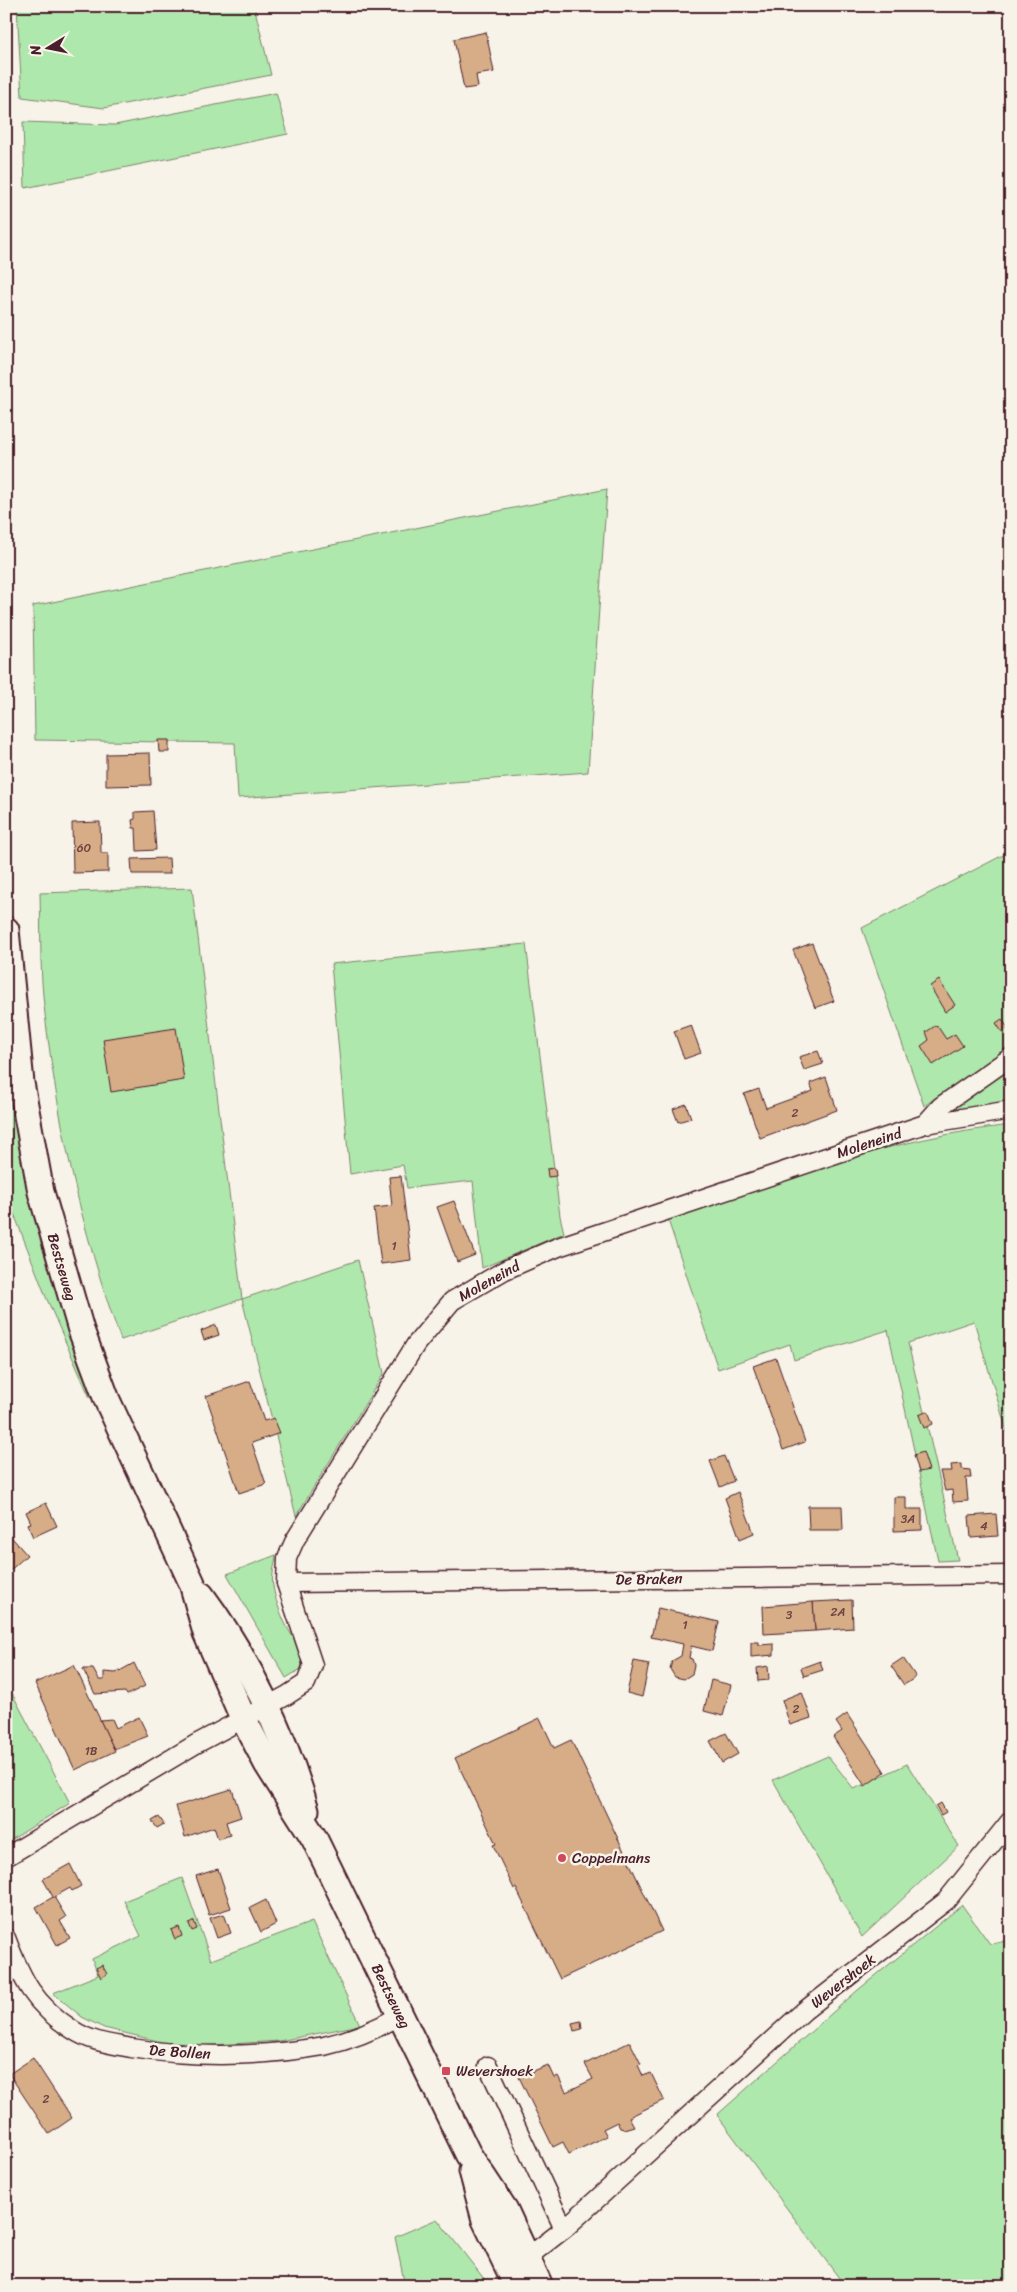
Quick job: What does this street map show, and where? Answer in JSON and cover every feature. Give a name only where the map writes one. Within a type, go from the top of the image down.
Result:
[{"type":"main road","name":"Bestseweg","points":[[6,930],[21,1083],[41,1192],[81,1330],[107,1400],[192,1583],[206,1633],[243,1718],[266,1764],[314,1838],[468,2154],[505,2210],[528,2256],[540,2286]]},
{"type":"main road","name":"Bestseweg","points":[[192,1583],[224,1626],[266,1706],[288,1754],[314,1838]]},
{"type":"main road","name":"Bestseweg","points":[[468,2154],[485,2220],[513,2279]]},
{"type":"street","points":[[926,1124],[941,1106],[1011,1058]]},
{"type":"street","name":"Moleneind","points":[[243,1718],[306,1683],[313,1665],[286,1583],[287,1558],[295,1540],[416,1344],[452,1301],[505,1270],[558,1247],[926,1124],[1011,1110]]},
{"type":"street","name":"De Braken","points":[[286,1583],[1011,1575]]},
{"type":"street","points":[[6,1857],[243,1718]]},
{"type":"street","name":"Wevershoek","points":[[513,2279],[528,2256],[564,2229],[804,2011],[946,1901],[1011,1820]]},
{"type":"street","name":"De Bollen","points":[[6,1938],[16,1965],[30,1992],[50,2014],[75,2032],[101,2043],[150,2051],[190,2054],[232,2056],[269,2053],[324,2045],[351,2038],[381,2026],[401,2015]]},
{"type":"street","points":[[488,2066],[564,2229]]},
{"type":"green space","points":[[17,6],[254,6],[271,75],[104,108],[22,97]]},
{"type":"green space","points":[[276,93],[288,134],[25,188],[23,122],[115,125]]},
{"type":"green space","points":[[607,489],[588,772],[238,798],[235,743],[35,740],[33,606]]},
{"type":"green space","points":[[1011,851],[1011,1046],[924,1106],[862,928]]},
{"type":"green space","points":[[192,888],[242,1299],[121,1340],[82,1214],[62,1127],[43,996],[40,893]]},
{"type":"green space","points":[[526,944],[560,1216],[564,1233],[482,1268],[473,1181],[407,1188],[403,1165],[350,1174],[331,964]]},
{"type":"green space","points":[[6,1050],[98,1396],[90,1398],[46,1297],[13,1211],[6,1179]]},
{"type":"green space","points":[[1011,1067],[1011,1102],[956,1109],[957,1106]]},
{"type":"green space","points":[[1011,1125],[1011,1445],[974,1321],[908,1343],[958,1560],[938,1561],[888,1330],[794,1360],[790,1344],[718,1369],[667,1217],[794,1175],[879,1150],[967,1131]]},
{"type":"green space","points":[[358,1260],[384,1373],[296,1516],[242,1299]]},
{"type":"green space","points":[[276,1555],[272,1579],[275,1596],[285,1623],[298,1644],[302,1655],[301,1669],[286,1678],[227,1574]]},
{"type":"green space","points":[[6,1682],[70,1803],[6,1843]]},
{"type":"green space","points":[[828,1756],[854,1789],[907,1764],[959,1846],[862,1937],[773,1780]]},
{"type":"green space","points":[[182,1878],[211,1960],[312,1922],[360,2025],[279,2041],[197,2046],[162,2042],[104,2028],[82,2017],[53,1993],[98,1975],[92,1959],[141,1936],[124,1901]]},
{"type":"green space","points":[[962,1905],[990,1944],[1011,1940],[1011,2286],[845,2286],[717,2115],[858,1990]]},
{"type":"green space","points":[[437,2219],[488,2286],[405,2286],[395,2237]]},
{"type":"building","points":[[486,32],[494,72],[476,75],[478,87],[464,89],[454,39]]},
{"type":"building","points":[[158,740],[169,740],[169,752],[159,752]]},
{"type":"building","points":[[150,753],[151,785],[106,786],[106,754]]},
{"type":"building","points":[[153,811],[156,850],[137,851],[136,828],[133,828],[132,820],[135,819],[135,812]]},
{"type":"building","points":[[100,822],[101,853],[108,853],[108,872],[73,873],[72,823]]},
{"type":"building","points":[[169,858],[170,874],[132,874],[131,859]]},
{"type":"building","points":[[812,943],[834,1001],[815,1008],[793,950]]},
{"type":"building","points":[[939,980],[955,1005],[945,1012],[930,986]]},
{"type":"building","points":[[1002,1019],[1008,1028],[1002,1032],[996,1023]]},
{"type":"building","points":[[691,1025],[701,1053],[684,1059],[674,1031]]},
{"type":"building","points":[[935,1026],[938,1027],[946,1039],[955,1034],[963,1046],[933,1065],[921,1046],[929,1040],[926,1032]]},
{"type":"building","points":[[176,1028],[184,1080],[111,1092],[103,1039]]},
{"type":"building","points":[[818,1051],[823,1064],[804,1070],[799,1057]]},
{"type":"building","points":[[826,1077],[837,1110],[760,1138],[744,1094],[759,1089],[766,1108],[813,1091],[810,1083]]},
{"type":"building","points":[[686,1104],[691,1118],[678,1122],[673,1109]]},
{"type":"building","points":[[555,1168],[556,1176],[548,1177],[547,1169]]},
{"type":"building","points":[[401,1176],[411,1260],[381,1264],[374,1208],[392,1206],[389,1177]]},
{"type":"building","points":[[454,1201],[475,1255],[457,1262],[437,1207]]},
{"type":"building","points":[[216,1325],[219,1335],[204,1340],[201,1331]]},
{"type":"building","points":[[776,1358],[805,1442],[783,1450],[753,1366]]},
{"type":"building","points":[[250,1381],[264,1421],[274,1418],[280,1433],[252,1443],[266,1484],[239,1493],[206,1396]]},
{"type":"building","points":[[928,1411],[933,1424],[924,1428],[919,1415]]},
{"type":"building","points":[[923,1452],[929,1470],[919,1472],[914,1455]]},
{"type":"building","points":[[724,1456],[734,1481],[720,1487],[710,1461]]},
{"type":"building","points":[[962,1464],[962,1469],[970,1470],[971,1478],[966,1478],[968,1501],[953,1502],[952,1490],[945,1491],[940,1471],[952,1471],[951,1465]]},
{"type":"building","points":[[738,1492],[754,1533],[740,1539],[725,1498]]},
{"type":"building","points":[[894,1497],[906,1497],[906,1509],[922,1509],[922,1530],[894,1531]]},
{"type":"building","points":[[46,1503],[57,1526],[33,1537],[27,1524],[31,1523],[26,1512]]},
{"type":"building","points":[[808,1506],[842,1506],[843,1530],[809,1530]]},
{"type":"building","points":[[996,1514],[998,1536],[971,1538],[969,1516]]},
{"type":"building","points":[[6,1533],[27,1555],[6,1574]]},
{"type":"building","points":[[852,1600],[853,1628],[815,1631],[813,1602]]},
{"type":"building","points":[[813,1602],[815,1631],[764,1634],[763,1606]]},
{"type":"building","points":[[658,1608],[719,1622],[712,1651],[691,1646],[689,1658],[692,1659],[694,1665],[692,1674],[684,1679],[675,1677],[670,1669],[672,1661],[681,1656],[683,1644],[651,1637]]},
{"type":"building","points":[[751,1642],[759,1642],[759,1645],[774,1644],[774,1655],[751,1657]]},
{"type":"building","points":[[903,1658],[916,1677],[904,1685],[891,1666]]},
{"type":"building","points":[[634,1661],[649,1664],[642,1697],[627,1693]]},
{"type":"building","points":[[820,1661],[823,1670],[804,1676],[801,1668]]},
{"type":"building","points":[[134,1663],[145,1686],[127,1695],[125,1692],[95,1694],[83,1669],[93,1669],[99,1680],[104,1680],[104,1672],[116,1673]]},
{"type":"building","points":[[74,1665],[115,1751],[75,1770],[35,1683]]},
{"type":"building","points":[[768,1666],[769,1680],[758,1681],[757,1668]]},
{"type":"building","points":[[711,1680],[731,1685],[723,1716],[704,1711]]},
{"type":"building","points":[[802,1692],[811,1718],[790,1725],[782,1700]]},
{"type":"building","points":[[847,1714],[885,1772],[865,1786],[833,1737],[842,1731],[836,1722]]},
{"type":"building","points":[[139,1717],[148,1736],[114,1749],[100,1720],[112,1719],[116,1728]]},
{"type":"building","points":[[540,1718],[554,1748],[571,1740],[662,1931],[560,1979],[493,1845],[496,1844],[455,1758]]},
{"type":"building","points":[[726,1733],[738,1754],[722,1763],[710,1741]]},
{"type":"building","points":[[232,1789],[241,1817],[226,1822],[230,1835],[218,1839],[214,1827],[185,1837],[176,1806]]},
{"type":"building","points":[[941,1803],[946,1812],[941,1815],[936,1806]]},
{"type":"building","points":[[159,1817],[164,1824],[157,1828],[152,1821]]},
{"type":"building","points":[[70,1864],[81,1886],[72,1891],[70,1888],[54,1897],[66,1917],[60,1921],[70,1938],[57,1945],[36,1907],[53,1897],[43,1879]]},
{"type":"building","points":[[218,1869],[231,1908],[209,1915],[196,1876]]},
{"type":"building","points":[[266,1900],[276,1924],[261,1932],[250,1908]]},
{"type":"building","points":[[224,1914],[231,1933],[217,1938],[210,1918]]},
{"type":"building","points":[[194,1921],[197,1929],[192,1931],[189,1924]]},
{"type":"building","points":[[179,1927],[182,1936],[175,1939],[171,1930]]},
{"type":"building","points":[[102,1965],[107,1974],[101,1978],[96,1968]]},
{"type":"building","points":[[581,2021],[582,2029],[574,2031],[572,2023]]},
{"type":"building","points":[[630,2042],[641,2064],[638,2065],[643,2076],[651,2073],[664,2100],[629,2117],[634,2126],[624,2129],[620,2128],[617,2122],[603,2129],[607,2136],[569,2154],[563,2142],[553,2147],[519,2077],[548,2065],[554,2078],[558,2076],[566,2092],[593,2079],[585,2064]]},
{"type":"building","points":[[33,2058],[72,2118],[49,2134],[9,2074]]},
{"type":"place","name":"Coppelmans","points":[[562,1858]]},
{"type":"place","name":"Wevershoek","points":[[446,2071]]}]
